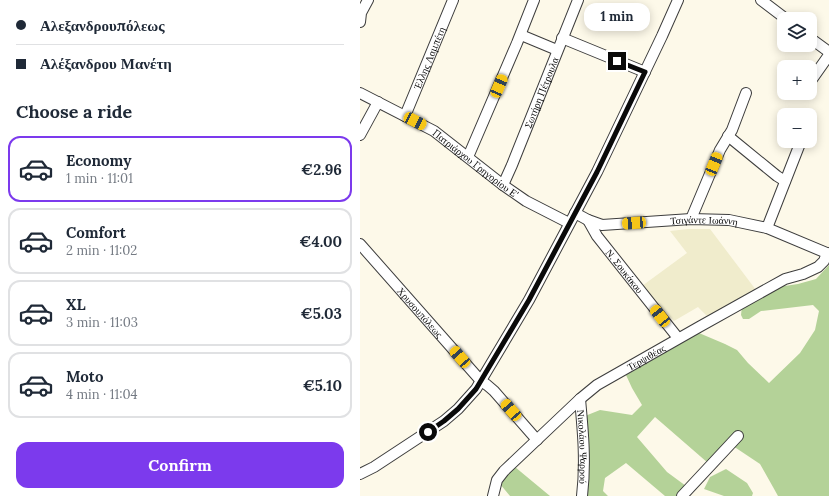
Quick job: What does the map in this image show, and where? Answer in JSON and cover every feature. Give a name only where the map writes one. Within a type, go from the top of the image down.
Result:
[{"type":"street","points":[[360,22],[361,13],[368,0]]},
{"type":"street","name":"Έλλης Λαμπέτη","points":[[405,116],[453,0]]},
{"type":"street","points":[[468,157],[521,35],[534,0]]},
{"type":"street","name":"Σωτήρη Πέτρουλα","points":[[503,185],[578,0]]},
{"type":"street","points":[[360,474],[379,464],[444,421],[467,400],[476,389],[529,300],[597,172],[678,0]]},
{"type":"street","points":[[761,0],[777,12]]},
{"type":"street","points":[[521,35],[557,50]]},
{"type":"street","points":[[562,38],[645,72]]},
{"type":"street","points":[[817,44],[829,54],[817,72]]},
{"type":"street","name":"Πατριάρχου Γρηγορίου Ε'","points":[[360,93],[434,131],[526,201],[569,223]]},
{"type":"street","points":[[692,220],[720,150],[732,130],[746,93]]},
{"type":"street","points":[[360,135],[378,102]]},
{"type":"street","points":[[728,136],[785,181]]},
{"type":"street","points":[[767,228],[797,148]]},
{"type":"street","name":"Τσιγάντε Ιωάννη","points":[[575,213],[602,225],[692,220],[729,220],[767,228],[828,254]]},
{"type":"street","name":"Ν. Σουκάκου","points":[[588,220],[597,236],[678,338]]},
{"type":"street","name":"Χρυσουπόλεως","points":[[360,244],[481,380],[494,390],[537,440]]},
{"type":"street","name":"Τερψιθέας","points":[[494,496],[497,480],[504,471],[580,398],[597,385],[785,279],[803,274],[818,267],[828,254]]},
{"type":"street","name":"Νικολάου Ψαρρού","points":[[580,398],[584,440],[582,496]]},
{"type":"street","points":[[682,496],[738,436]]},
{"type":"shaded area","points":[[710,229],[756,290],[708,317],[698,307],[674,321],[642,286],[687,253],[670,231]]},
{"type":"green space","points":[[829,265],[829,496],[778,496],[760,464],[736,448],[723,445],[708,463],[655,417],[637,437],[667,472],[686,486],[676,496],[665,496],[626,463],[605,478],[603,491],[608,496],[585,496],[585,416],[600,410],[632,415],[642,405],[626,375],[699,333],[737,350],[769,383],[800,353],[815,330],[819,311],[813,305],[761,311],[749,319],[743,319],[741,315],[742,306],[778,287],[816,279]]},
{"type":"green space","points":[[515,467],[550,496],[510,496],[500,484]]},
{"type":"green space","points":[[726,469],[747,483],[753,493],[752,496],[724,496],[704,489],[710,477]]},
{"type":"route","points":[[428,432],[458,409],[476,389],[529,300],[597,172],[645,72],[617,61]]}]
